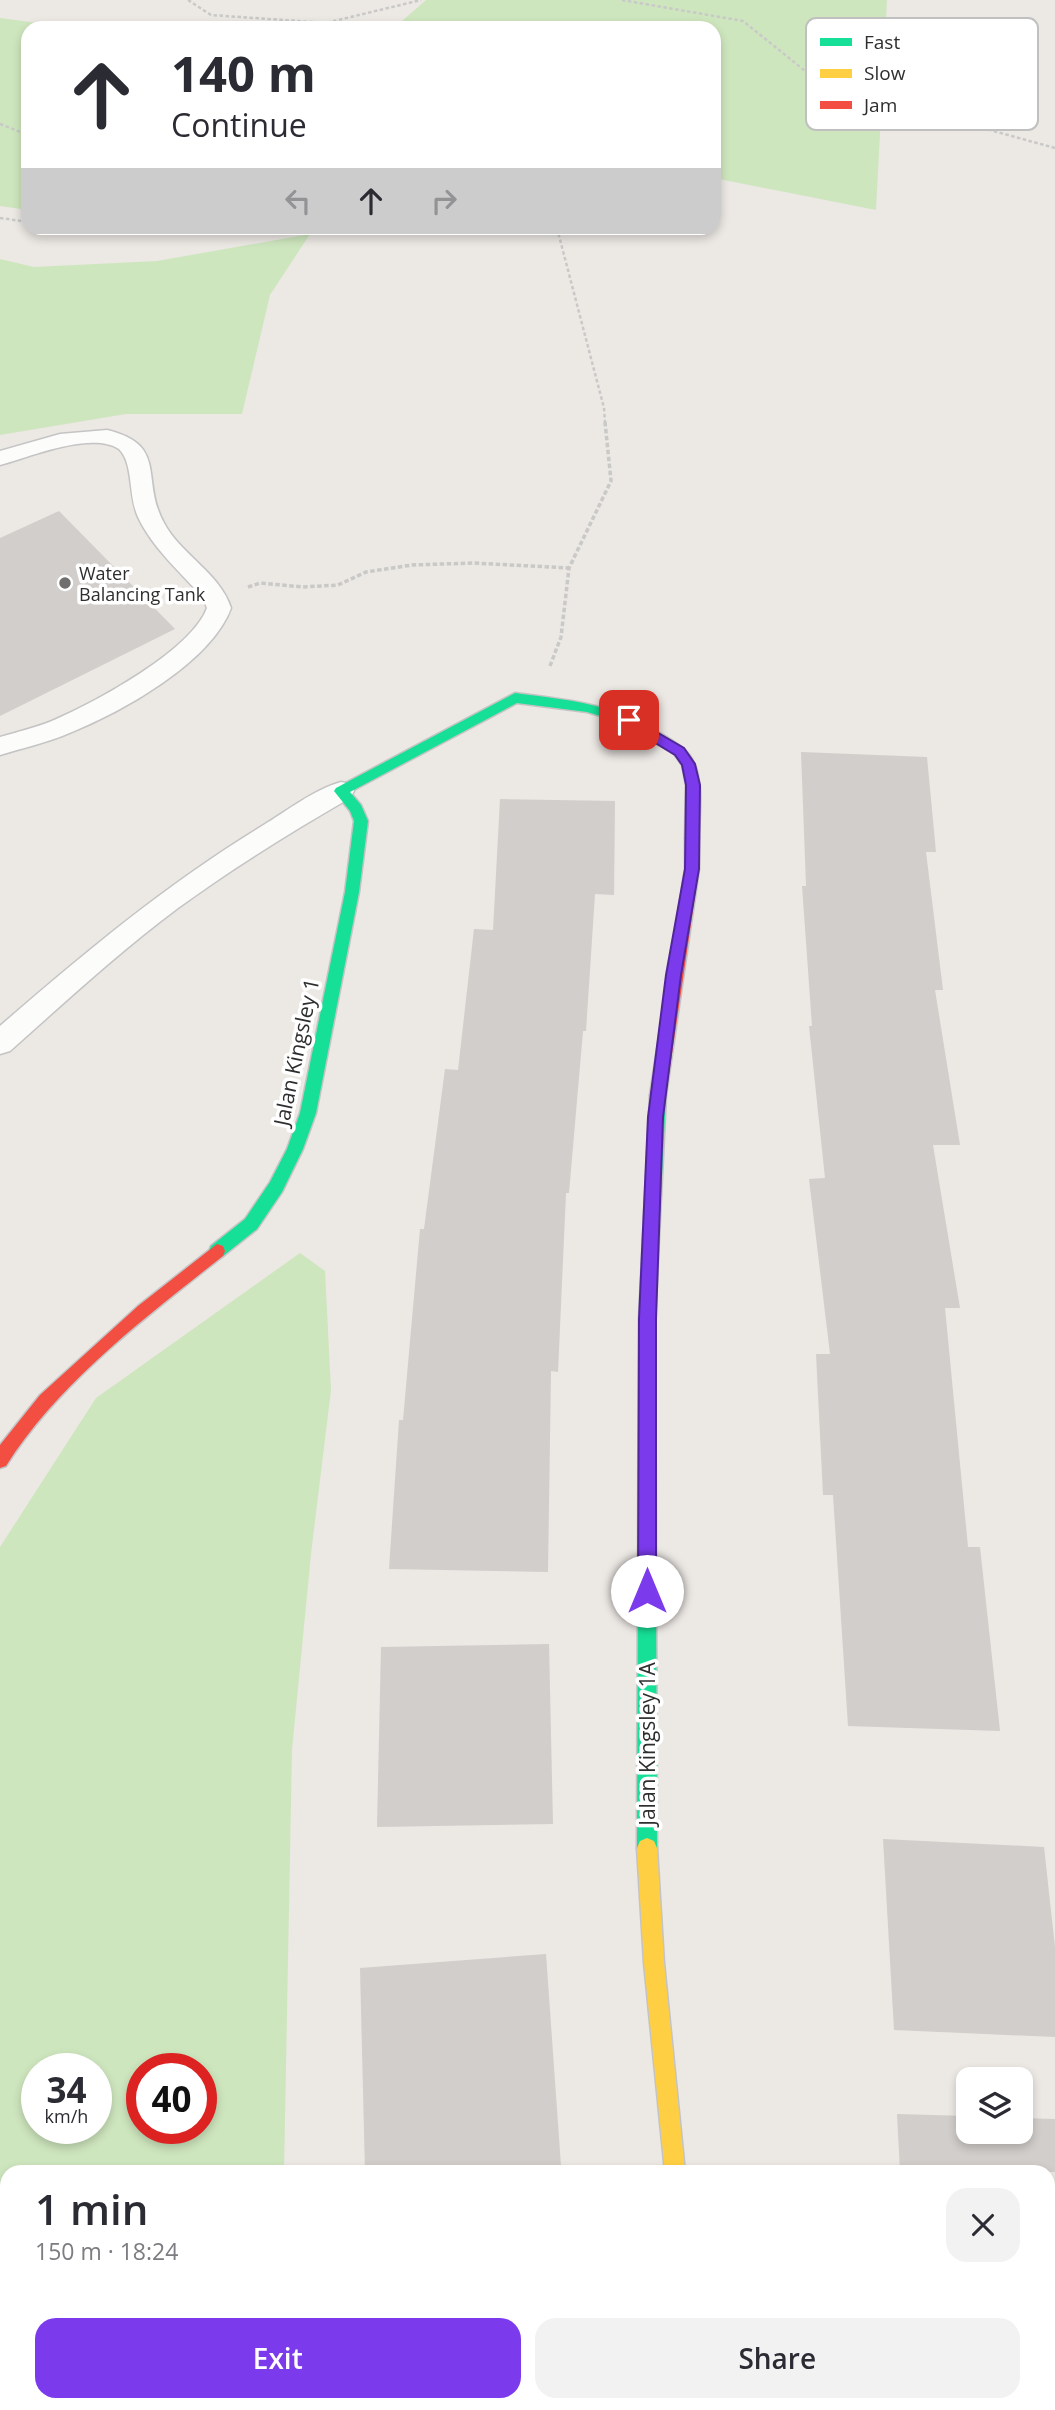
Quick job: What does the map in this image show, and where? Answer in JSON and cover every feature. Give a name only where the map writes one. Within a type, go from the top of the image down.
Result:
[{"type":"street","name":"Jalan Kingsley 1A","points":[[515,698],[566,704],[609,713],[641,726],[679,751],[688,764],[693,785],[692,869],[674,975],[656,1117],[647,1319],[646,1830],[654,1963],[674,2165]]},
{"type":"street","points":[[341,791],[515,698]]},
{"type":"street","name":"Jalan Kingsley 1","points":[[0,1460],[8,1446],[58,1387],[159,1297],[251,1224],[276,1187],[308,1113],[352,892],[361,821],[356,809],[341,791]]},
{"type":"lane","points":[[0,458],[84,438],[121,440],[133,449],[140,468],[140,490],[146,512],[167,548],[216,596],[219,608],[214,624],[198,642],[163,668],[90,714],[61,727],[0,746]]},
{"type":"lane","points":[[0,1043],[167,902],[259,838],[341,791]]},
{"type":"path","points":[[188,0],[211,15],[297,21]]},
{"type":"path","points":[[334,21],[422,0]]},
{"type":"path","points":[[622,0],[743,21],[806,72]]},
{"type":"path","points":[[0,124],[21,132]]},
{"type":"path","points":[[990,130],[1055,148]]},
{"type":"path","points":[[0,218],[21,221]]},
{"type":"path","points":[[515,698],[545,678],[561,637],[569,568],[611,481],[604,408],[559,235]]},
{"type":"path","points":[[216,596],[260,583],[303,587],[338,585],[366,572],[412,565],[472,564],[569,568]]},
{"type":"green space","points":[[426,0],[887,0],[886,18],[806,18],[806,130],[880,130],[876,210],[721,179],[721,21],[402,21]]},
{"type":"green space","points":[[0,18],[23,21],[21,209],[0,206]]},
{"type":"green space","points":[[309,235],[270,295],[242,414],[126,414],[0,435],[0,259],[34,267],[157,261]]},
{"type":"green space","points":[[300,1253],[325,1271],[331,1390],[311,1554],[292,1750],[284,2165],[0,2165],[0,1547],[96,1398]]},
{"type":"building","name":"Water Balancing Tank","points":[[59,511],[175,629],[0,716],[0,538]]},
{"type":"building","points":[[801,752],[927,757],[936,852],[926,852],[943,990],[935,990],[960,1145],[933,1145],[960,1308],[945,1308],[968,1547],[980,1547],[1000,1731],[848,1726],[833,1495],[823,1495],[816,1354],[830,1354],[809,1179],[825,1178],[809,1026],[812,1026],[802,886],[806,886]]},
{"type":"building","points":[[500,799],[615,801],[614,895],[595,894],[586,1031],[583,1031],[569,1193],[566,1193],[558,1372],[551,1371],[548,1572],[389,1569],[399,1420],[403,1420],[420,1229],[424,1229],[445,1069],[458,1070],[474,929],[493,930]]},
{"type":"building","points":[[549,1644],[553,1824],[377,1827],[381,1647]]},
{"type":"building","points":[[883,1839],[1044,1847],[1055,1947],[1055,2037],[894,2030]]},
{"type":"building","points":[[546,1954],[561,2165],[365,2165],[360,1968]]},
{"type":"building","points":[[897,2114],[956,2116],[956,2144],[1033,2144],[1033,2118],[1055,2119],[1055,2165],[900,2165]]},
{"type":"traffic: fast","points":[[217,1251],[251,1224],[276,1187],[295,1149],[308,1113],[352,892],[361,821],[356,809],[341,791],[515,698],[588,707],[629,720],[679,751],[688,764],[693,785],[692,838]]},
{"type":"traffic: fast","points":[[647,1848],[647,1319],[658,1095]]},
{"type":"traffic: slow","points":[[647,1848],[654,1963],[674,2165]]},
{"type":"traffic: jam","points":[[658,1095],[692,869],[692,838]]},
{"type":"traffic: jam","points":[[0,1460],[33,1414],[59,1387],[130,1323],[217,1251]]},
{"type":"place","name":"Water Balancing Tank","points":[[65,583]]},
{"type":"route","points":[[629,720],[679,751],[688,764],[693,785],[694,829],[692,869],[674,975],[656,1117],[647,1319],[647,1591]]}]
